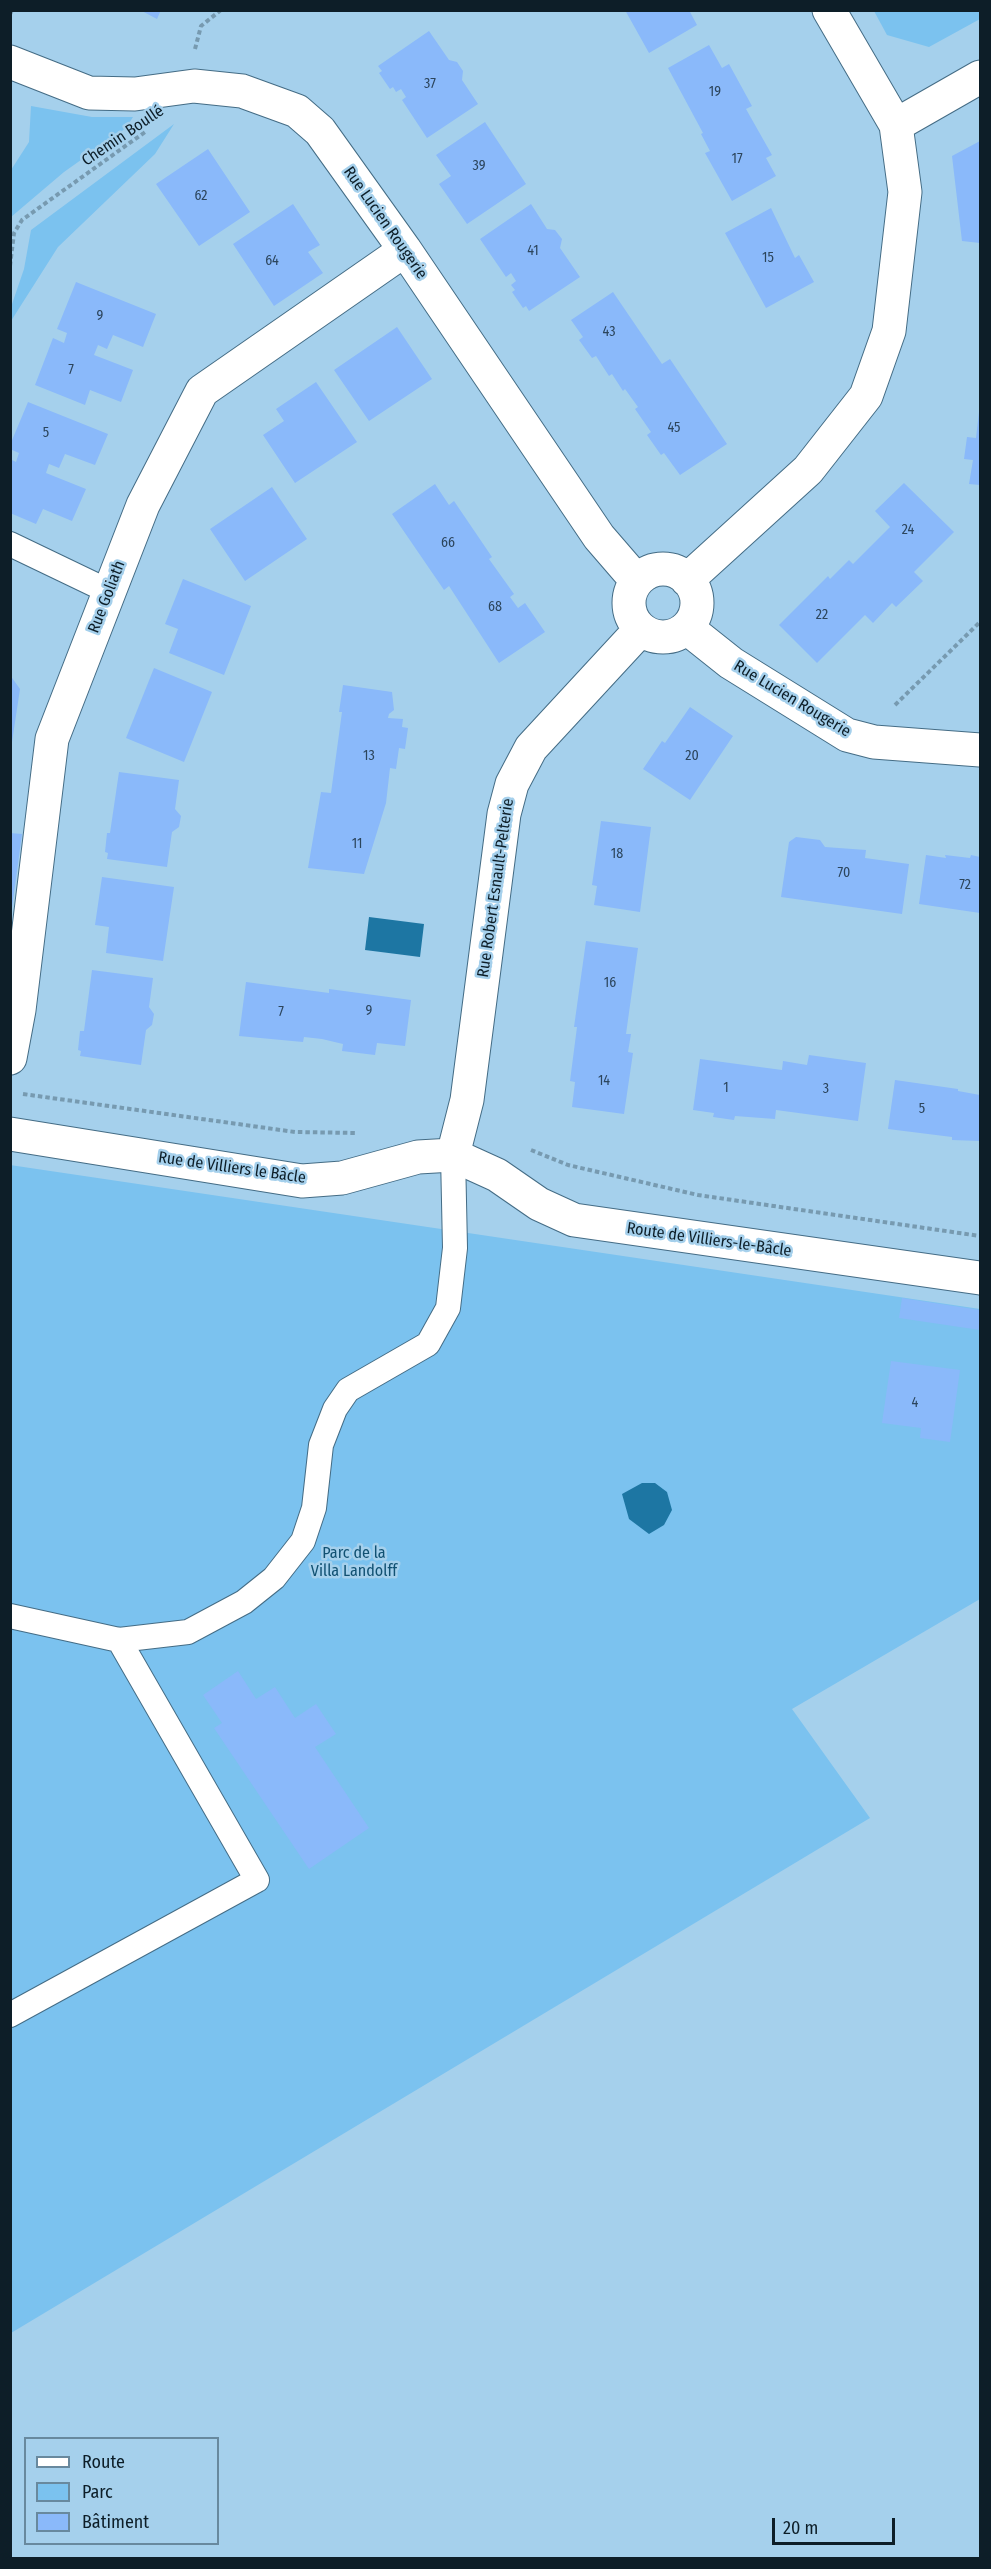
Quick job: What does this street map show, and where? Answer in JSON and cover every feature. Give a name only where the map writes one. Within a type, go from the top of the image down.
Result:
[{"type":"street","points":[[687,580],[808,470],[866,396],[889,331],[905,192],[896,125],[829,10]]},
{"type":"street","name":"Rue Lucien Rougerie","points":[[10,62],[89,93],[135,94],[194,86],[242,91],[297,111],[320,131],[405,250],[599,537],[637,581]]},
{"type":"street","points":[[896,125],[981,77]]},
{"type":"street","name":"Rue Goliath","points":[[10,1058],[19,1010],[52,739],[143,505],[202,391],[405,250]]},
{"type":"street","points":[[655,570],[669,570],[681,574],[687,580],[696,596],[697,609],[687,628],[671,637],[657,637],[645,633],[635,623],[630,611],[629,598],[637,581],[655,570]]},
{"type":"street","name":"Rue Lucien Rougerie","points":[[687,628],[730,663],[847,735],[874,742],[981,750]]},
{"type":"street","name":"Rue Robert Esnault-Pelterie","points":[[453,1155],[467,1100],[504,814],[512,784],[531,748],[641,629]]},
{"type":"street","name":"Rue de Villiers le Bâcle","points":[[10,1134],[302,1181],[342,1178],[418,1157],[453,1155]]},
{"type":"street","name":"Route de Villiers-le-Bâcle","points":[[453,1155],[497,1175],[539,1204],[574,1220],[981,1278]]},
{"type":"lane","points":[[10,544],[110,592]]},
{"type":"lane","points":[[10,1616],[119,1640],[188,1632],[244,1602],[274,1578],[303,1541],[314,1508],[321,1445],[335,1409],[348,1390],[428,1344],[448,1308],[455,1248],[453,1155]]},
{"type":"lane","points":[[10,2015],[257,1880],[119,1640]]},
{"type":"path","points":[[194,86],[195,47],[201,26],[221,10]]},
{"type":"path","name":"Chemin Boullé","points":[[10,266],[14,233],[22,220],[154,125]]},
{"type":"path","points":[[874,742],[884,716],[981,622]]},
{"type":"path","points":[[22,1094],[296,1132],[361,1133]]},
{"type":"path","points":[[528,1149],[568,1165],[698,1194],[981,1236]]},
{"type":"green space","points":[[874,11],[980,11],[980,19],[929,47],[887,35]]},
{"type":"green space","points":[[31,106],[92,117],[133,117],[126,128],[64,172],[11,217],[11,170],[29,142]]},
{"type":"green space","points":[[174,124],[155,154],[58,247],[11,321],[11,307],[24,269],[31,230]]},
{"type":"green space","name":"Parc de la Villa Landolff","points":[[10,1165],[980,1309],[980,1599],[792,1709],[870,1818],[11,2333]]},
{"type":"shaded area","points":[[369,917],[424,924],[420,957],[365,950]]},
{"type":"shaded area","points":[[642,1483],[655,1483],[667,1492],[672,1510],[664,1525],[649,1534],[629,1519],[622,1494]]},
{"type":"building","points":[[140,10],[161,10],[157,19]]},
{"type":"building","points":[[625,10],[689,10],[697,25],[649,53]]},
{"type":"building","points":[[429,31],[449,60],[457,62],[463,71],[462,80],[478,104],[427,138],[402,100],[406,97],[401,89],[396,92],[393,87],[390,89],[379,73],[382,71],[378,66]]},
{"type":"building","points":[[709,45],[722,68],[729,64],[752,106],[746,109],[772,155],[766,158],[776,176],[732,201],[705,153],[710,151],[701,134],[703,133],[668,68]]},
{"type":"building","points":[[485,122],[526,184],[467,224],[439,184],[451,176],[436,155]]},
{"type":"building","points":[[980,141],[980,243],[962,241],[952,156]]},
{"type":"building","points":[[208,149],[250,212],[199,246],[156,184]]},
{"type":"building","points":[[293,204],[320,245],[308,252],[323,273],[274,306],[233,244]]},
{"type":"building","points":[[531,204],[547,229],[555,230],[562,239],[560,248],[580,277],[529,311],[526,306],[523,308],[512,292],[515,290],[511,285],[516,281],[511,273],[506,277],[480,239]]},
{"type":"building","points":[[771,208],[795,258],[799,255],[814,282],[766,308],[725,233]]},
{"type":"building","points":[[76,282],[156,314],[143,347],[113,335],[107,349],[98,345],[94,355],[133,370],[121,402],[90,390],[85,405],[35,385],[53,338],[64,343],[67,333],[57,329]]},
{"type":"building","points":[[613,292],[662,364],[670,359],[727,444],[680,475],[664,453],[661,455],[647,435],[651,432],[635,409],[638,407],[625,389],[623,391],[612,374],[609,376],[596,356],[592,358],[579,340],[583,337],[571,320]]},
{"type":"building","points":[[397,327],[432,379],[369,421],[334,370]]},
{"type":"building","points":[[316,382],[357,442],[295,483],[263,435],[284,421],[276,409]]},
{"type":"building","points":[[28,402],[108,434],[95,465],[65,454],[59,468],[49,464],[46,473],[86,489],[72,521],[43,509],[36,524],[10,513],[10,459],[16,462],[19,453],[10,449],[10,445]]},
{"type":"building","points":[[979,412],[980,485],[969,484],[973,460],[964,459],[967,437],[976,438]]},
{"type":"building","points":[[904,483],[954,532],[914,572],[923,581],[896,607],[892,603],[873,623],[865,615],[817,663],[779,625],[828,576],[830,579],[849,560],[853,564],[890,527],[875,511]]},
{"type":"building","points":[[435,484],[449,505],[454,501],[492,557],[489,559],[514,594],[510,597],[518,608],[525,603],[545,632],[499,663],[449,586],[444,590],[392,514]]},
{"type":"building","points":[[272,487],[307,539],[245,581],[210,529]]},
{"type":"building","points":[[183,579],[251,606],[224,675],[169,653],[178,629],[165,624]]},
{"type":"building","points":[[154,668],[212,692],[184,762],[126,738]]},
{"type":"building","points":[[10,675],[20,689],[12,742],[10,742]]},
{"type":"building","points":[[343,685],[392,692],[394,710],[388,718],[403,719],[402,727],[408,728],[405,749],[399,748],[396,769],[390,768],[386,803],[364,874],[308,868],[321,792],[331,793],[342,712],[339,712]]},
{"type":"building","points":[[690,707],[733,736],[690,800],[643,769],[662,741],[665,743]]},
{"type":"building","points":[[119,772],[179,780],[175,809],[181,816],[179,827],[172,832],[167,867],[107,859],[108,853],[105,852],[107,833],[110,833]]},
{"type":"building","points":[[601,821],[651,827],[640,912],[594,905],[597,886],[592,885]]},
{"type":"building","points":[[10,833],[22,834],[12,908],[10,908]]},
{"type":"building","points":[[796,837],[820,840],[825,847],[866,850],[865,858],[909,864],[902,914],[781,897],[789,842]]},
{"type":"building","points":[[926,855],[946,858],[945,855],[980,857],[980,913],[919,904]]},
{"type":"building","points":[[102,877],[174,887],[163,961],[106,953],[109,927],[95,925]]},
{"type":"building","points":[[586,941],[638,948],[626,1034],[631,1034],[628,1052],[633,1053],[624,1114],[572,1107],[575,1082],[570,1081],[577,1027],[574,1027]]},
{"type":"building","points":[[92,970],[153,978],[149,1007],[154,1014],[152,1025],[146,1030],[141,1065],[80,1056],[81,1051],[78,1050],[80,1031],[84,1031]]},
{"type":"building","points":[[246,982],[329,993],[329,989],[411,1000],[405,1046],[377,1043],[375,1055],[342,1051],[343,1044],[322,1039],[304,1037],[303,1042],[239,1036]]},
{"type":"building","points":[[809,1055],[866,1063],[858,1121],[776,1110],[775,1119],[735,1116],[734,1120],[713,1117],[714,1113],[693,1110],[700,1059],[782,1070],[783,1061],[807,1065]]},
{"type":"building","points":[[895,1080],[958,1089],[958,1091],[980,1095],[980,1141],[952,1140],[952,1137],[888,1129]]},
{"type":"building","points":[[902,1298],[980,1310],[980,1330],[899,1318]]},
{"type":"building","points":[[891,1361],[960,1370],[950,1442],[920,1438],[921,1428],[882,1423]]},
{"type":"building","points":[[238,1671],[256,1699],[275,1687],[295,1718],[316,1704],[336,1734],[315,1747],[369,1828],[309,1869],[214,1728],[222,1723],[203,1695]]}]
